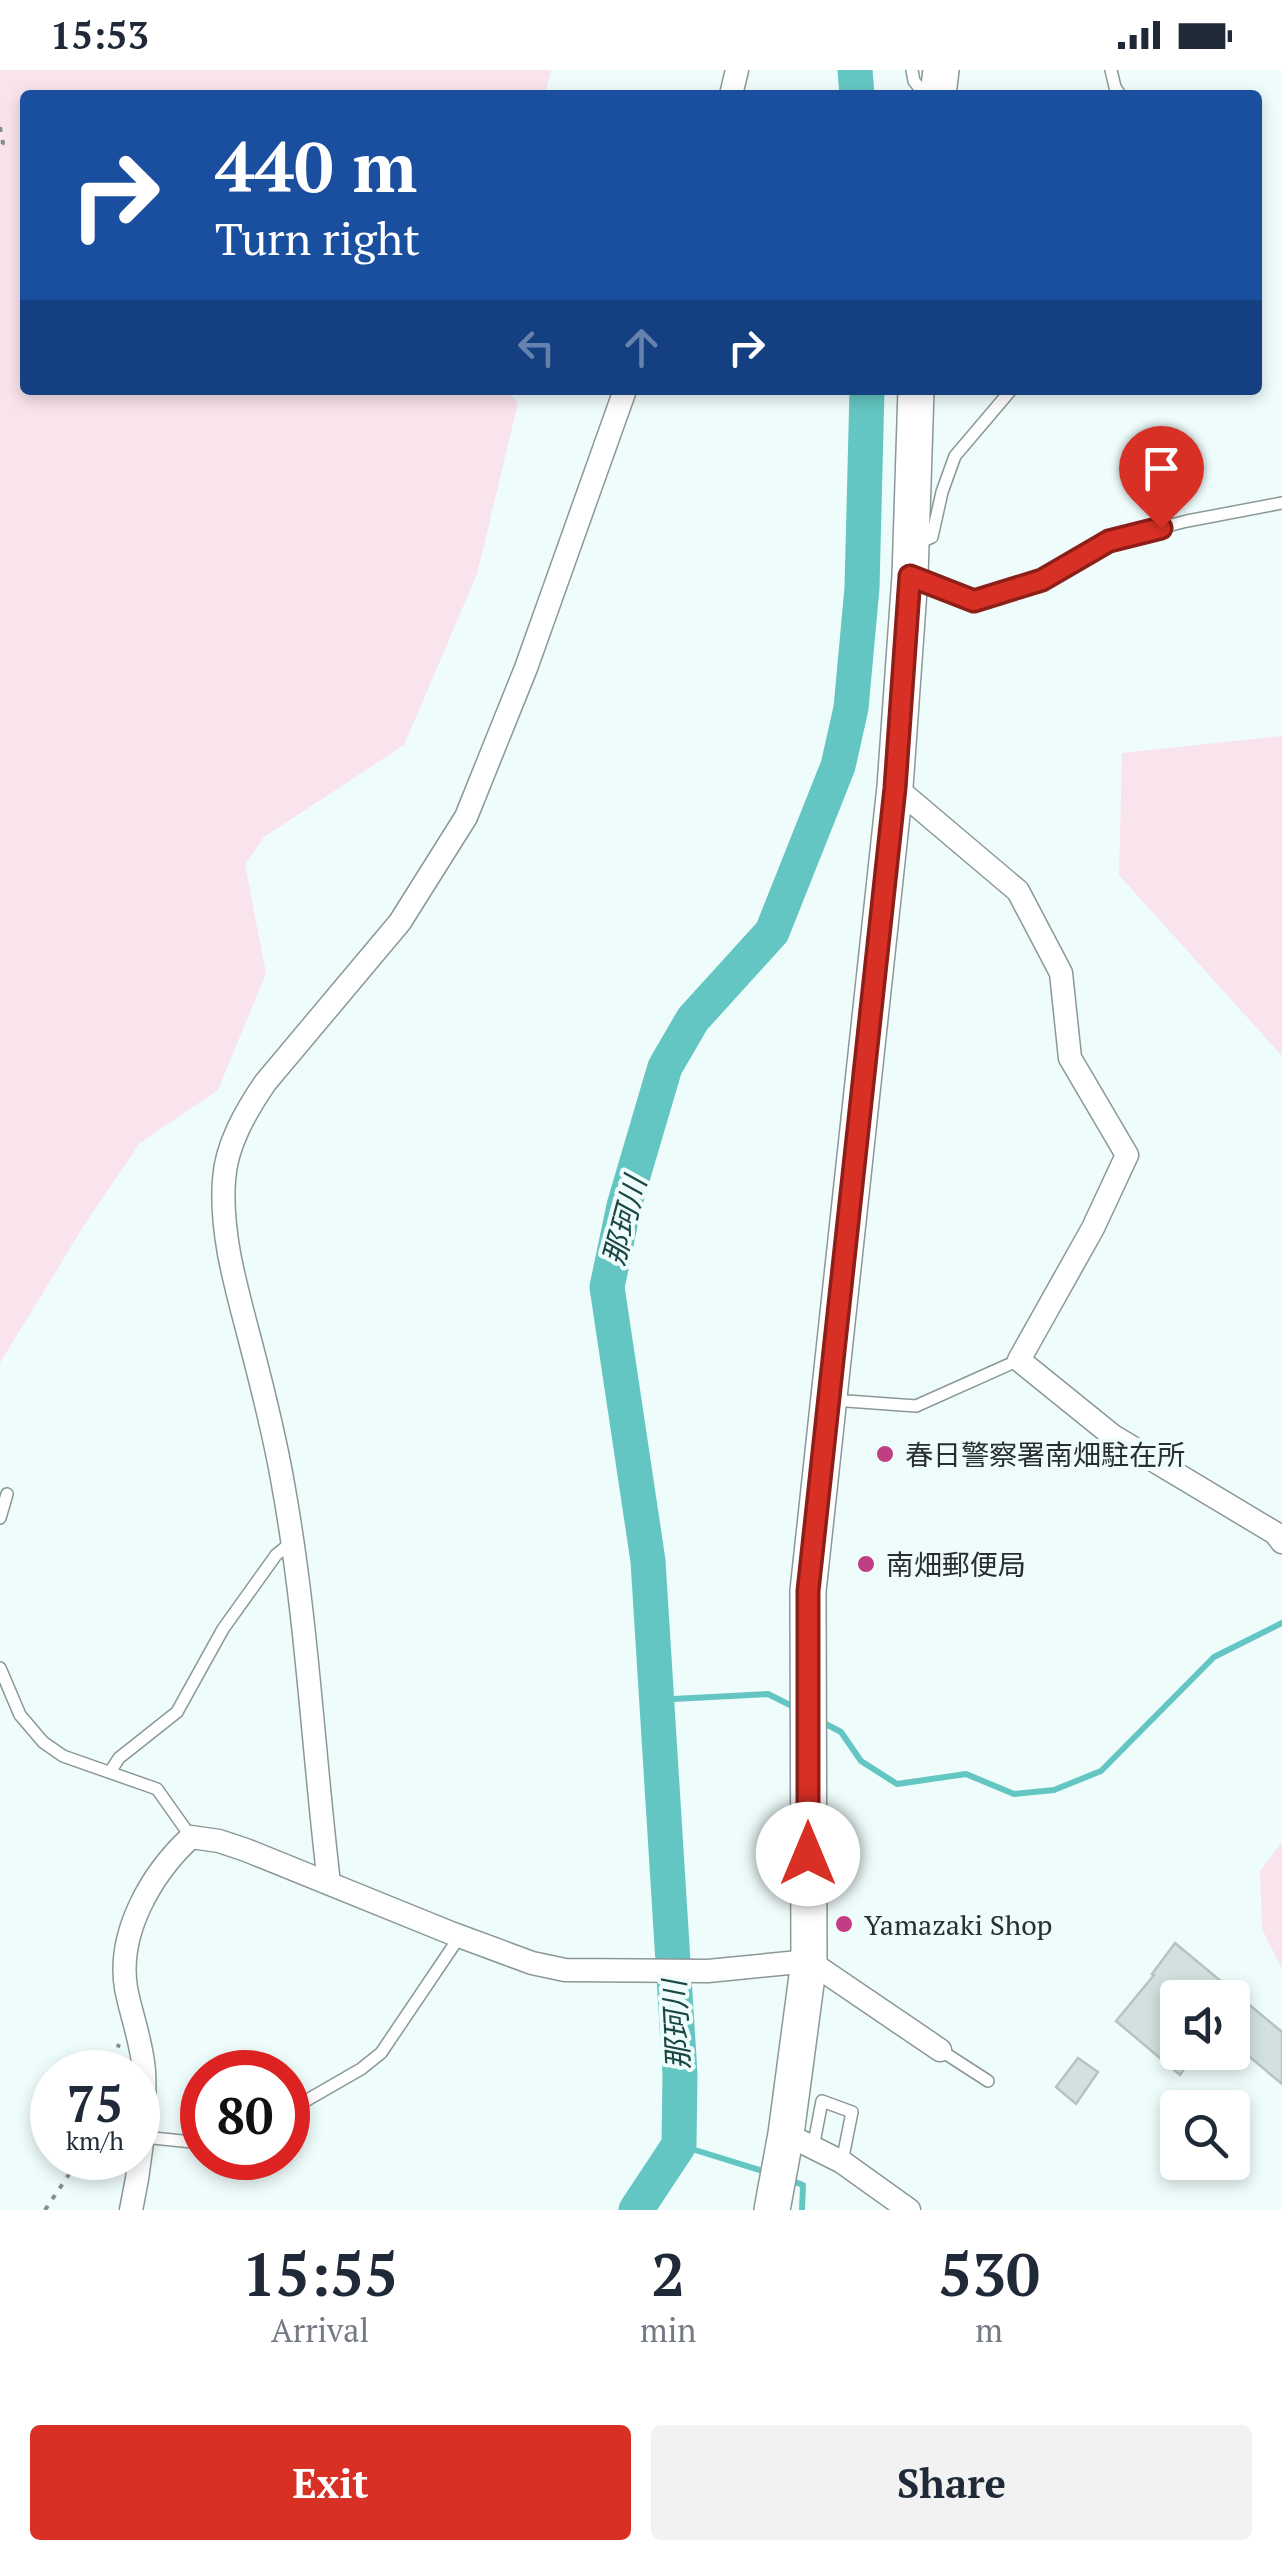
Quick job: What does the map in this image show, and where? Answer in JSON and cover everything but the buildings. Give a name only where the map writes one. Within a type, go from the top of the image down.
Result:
[{"type":"highway","points":[[772,2210],[800,2141],[809,1961],[808,1591],[895,788],[910,562],[916,395]]},
{"type":"street","points":[[329,1882],[306,1640],[292,1542],[277,1452],[229,1253],[224,1176],[245,1112],[400,922],[466,817],[526,668],[622,395]]},
{"type":"street","points":[[895,788],[1018,891],[1061,973],[1070,1058],[1127,1155],[1093,1228],[1019,1360],[1113,1436],[1219,1496],[1275,1533],[1282,1542]]},
{"type":"street","points":[[141,2050],[135,2013],[126,1991],[124,1962],[132,1928],[168,1858],[192,1836],[219,1840],[532,1963],[597,1973],[708,1971],[809,1961],[940,2050]]},
{"type":"street","points":[[800,2141],[842,2162],[910,2210]]},
{"type":"street","points":[[132,2210],[136,2180]]},
{"type":"lane","points":[[1007,395],[955,456],[932,537],[910,562],[974,601],[1042,580],[1109,541],[1186,521],[1282,503]]},
{"type":"lane","points":[[830,1400],[916,1406],[1019,1360]]},
{"type":"lane","points":[[0,1518],[7,1494]]},
{"type":"lane","points":[[110,1772],[119,1758],[176,1712],[232,1616],[276,1555],[292,1542]]},
{"type":"lane","points":[[0,1668],[20,1715],[43,1742],[63,1756],[157,1789],[192,1836]]},
{"type":"lane","points":[[310,2098],[382,2054],[460,1936]]},
{"type":"lane","points":[[940,2050],[988,2081]]},
{"type":"lane","points":[[800,2141],[822,2101],[852,2112],[842,2162]]},
{"type":"path","points":[[0,126],[0,148]]},
{"type":"path","points":[[45,2210],[65,2180]]},
{"type":"shaded area","points":[[0,70],[551,70],[546,90],[20,90],[20,395],[510,395],[518,403],[477,574],[404,745],[264,837],[245,865],[266,973],[218,1090],[140,1143],[86,1222],[0,1363]]},
{"type":"shaded area","points":[[1282,736],[1282,1056],[1119,875],[1122,753]]},
{"type":"shaded area","points":[[1282,1842],[1282,1969],[1262,1929],[1260,1871]]},
{"type":"waterway","name":"那珂川","points":[[855,70],[857,90]]},
{"type":"waterway","name":"那珂川","points":[[636,2210],[679,2145],[680,2074],[648,1561],[607,1287],[624,1206],[665,1067],[693,1019],[772,932],[838,766],[851,708],[862,588],[867,395]]},
{"type":"waterway","points":[[822,1722],[841,1732],[861,1761],[897,1784],[966,1774],[1014,1794],[1054,1790],[1101,1771],[1214,1657],[1282,1623]]},
{"type":"waterway","points":[[654,1700],[768,1694],[798,1709]]},
{"type":"waterway","points":[[679,2145],[769,2173]]},
{"type":"waterway","points":[[790,2180],[803,2185],[802,2210]]},
{"type":"place","name":"春日警察署南畑駐在所","points":[[885,1454]]},
{"type":"place","name":"南畑郵便局","points":[[866,1564]]},
{"type":"place","name":"Yamazaki Shop","points":[[844,1924]]},
{"type":"route","points":[[808,1854],[808,1591],[895,788],[910,576],[974,601],[1042,580],[1109,541],[1161,528]]}]
